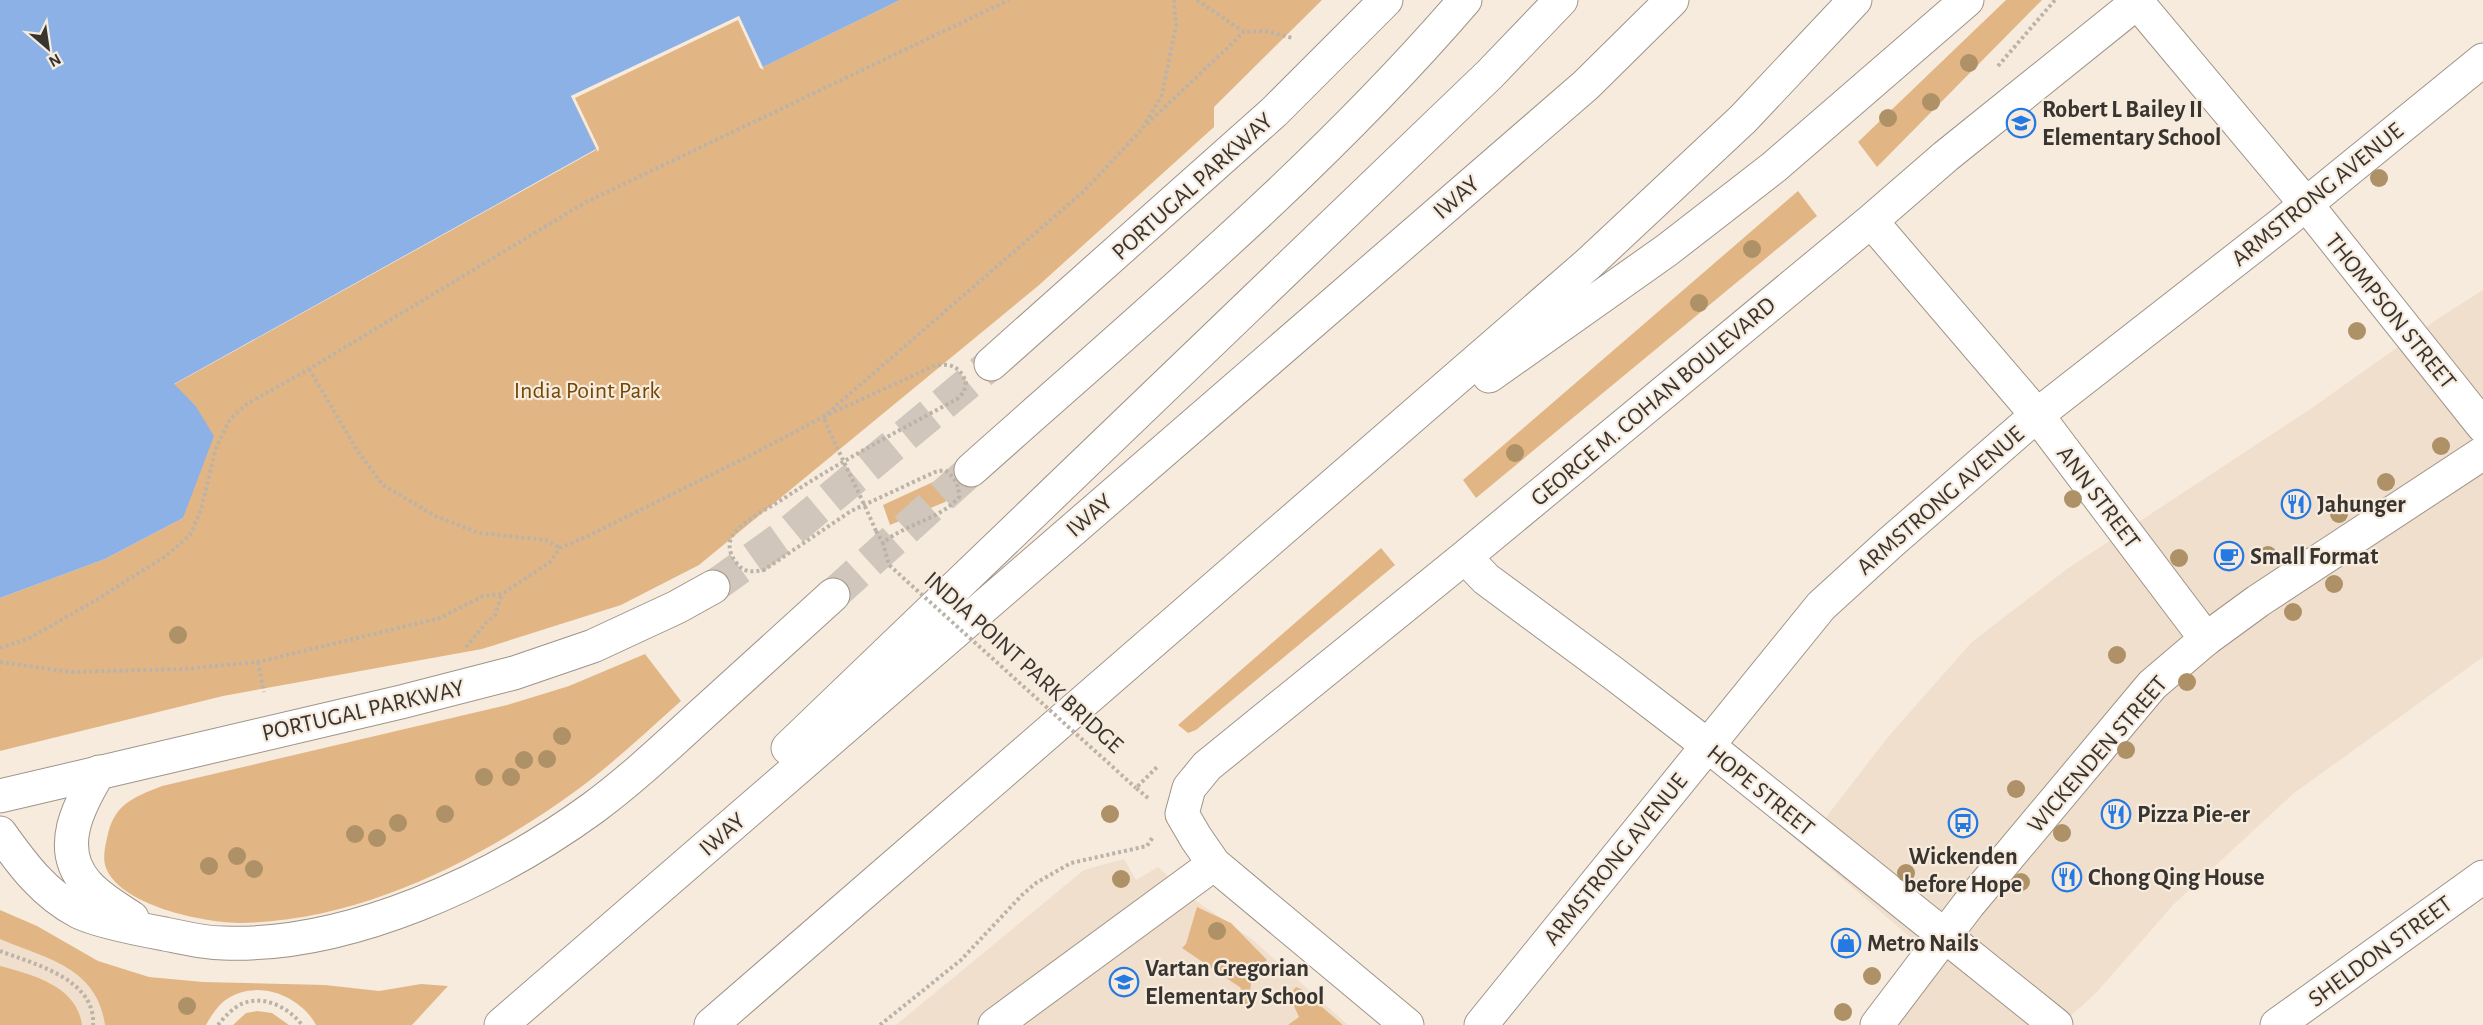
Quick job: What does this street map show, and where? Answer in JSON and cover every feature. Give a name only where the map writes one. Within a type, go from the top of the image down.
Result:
[{"type":"main road","name":"PORTUGAL PARKWAY","points":[[991,364],[1274,112],[1386,0]]},
{"type":"main road","points":[[971,470],[1261,210],[1388,85],[1466,0]]},
{"type":"main road","points":[[501,1025],[1490,74],[1560,0]]},
{"type":"main road","name":"IWAY","points":[[501,1025],[1586,85],[1672,0]]},
{"type":"main road","points":[[711,1025],[1537,309],[1690,171],[1743,119],[1855,0]]},
{"type":"main road","points":[[1331,489],[1729,202],[1823,126],[1967,0]]},
{"type":"main road","name":"THOMPSON STREET","points":[[2138,1],[2306,204],[2483,426]]},
{"type":"main road","name":"GEORGE M. COHAN BOULEVARD","points":[[1214,864],[1182,813],[1189,788],[1207,766],[1465,557],[1871,221],[1946,156],[2138,1]]},
{"type":"main road","name":"ARMSTRONG AVENUE","points":[[1481,1025],[1821,606],[2037,415],[2306,204],[2483,60]]},
{"type":"main road","name":"ANN STREET","points":[[1871,221],[2037,415],[2206,639]]},
{"type":"main road","name":"WICKENDEN STREET","points":[[1877,1025],[1943,936],[2152,685],[2206,639],[2258,601],[2483,453]]},
{"type":"main road","name":"HOPE STREET","points":[[1465,557],[1486,579],[1707,746],[2056,1025]]},
{"type":"main road","name":"PORTUGAL PARKWAY","points":[[0,796],[401,702],[514,673],[593,646],[677,608],[712,587]]},
{"type":"main road","points":[[0,833],[26,869],[59,899],[81,913],[151,932],[223,944],[308,937],[387,915],[471,880],[556,832],[628,781],[833,596]]},
{"type":"main road","points":[[99,772],[83,798],[71,833],[72,850],[77,867],[86,883],[99,896],[151,932]]},
{"type":"main road","points":[[995,1025],[1214,864],[1407,1025]]},
{"type":"main road","name":"SHELDON STREET","points":[[2277,1025],[2483,878]]},
{"type":"main road","points":[[729,1025],[820,932]]},
{"type":"path","points":[[0,648],[30,638],[96,600],[166,556],[190,535],[201,510],[216,448],[230,419],[247,404],[586,202],[1009,0]]},
{"type":"path","points":[[1142,129],[1162,95],[1176,26],[1174,0]]},
{"type":"path","points":[[1197,0],[1244,32],[1265,31],[1293,38]]},
{"type":"path","points":[[823,417],[1084,191],[1142,129],[1244,32]]},
{"type":"path","points":[[0,662],[70,672],[183,669],[258,662],[440,618],[483,596],[502,594],[550,561],[560,548],[751,455],[823,417],[936,365],[951,364],[960,370],[966,382],[964,392],[957,399],[843,461],[748,521],[729,542],[732,557],[741,568],[748,572],[764,570],[864,504],[935,472],[945,470],[958,485],[958,496],[952,504],[894,534],[884,543]]},
{"type":"path","points":[[309,369],[357,450],[383,485],[435,516],[479,533],[546,540],[560,548]]},
{"type":"path","name":"INDIA POINT PARK BRIDGE","points":[[823,417],[884,543],[889,565],[1151,801]]},
{"type":"path","points":[[471,641],[484,624],[495,615],[502,594]]},
{"type":"path","points":[[258,662],[264,692]]},
{"type":"path","points":[[880,1025],[961,960],[1036,883],[1071,863],[1147,846],[1153,840],[1154,834]]},
{"type":"path","points":[[0,951],[50,970],[69,981],[85,995],[94,1016],[93,1025]]},
{"type":"path","points":[[218,1025],[234,1008],[244,1002],[257,1001],[277,1004],[294,1014],[302,1025]]},
{"type":"shaded area","points":[[2483,290],[2483,657],[2294,793],[2174,904],[2096,993],[2065,1021],[2068,1025],[1876,1025],[1931,955],[1804,846],[1888,737],[1972,642],[2067,569],[2309,410],[2436,320]]},
{"type":"shaded area","name":"Vartan Gregorian Elementary School","points":[[1124,859],[1136,880],[1158,867],[1186,894],[1253,940],[1348,1025],[896,1025],[1084,870]]},
{"type":"shaded area","points":[[0,929],[60,942],[122,1025],[0,1025]]},
{"type":"green space","name":"India Point Park","points":[[900,0],[1322,0],[1214,107],[1214,127],[1038,286],[699,565],[621,605],[482,649],[223,696],[0,751],[0,598],[105,559],[183,518],[195,405],[173,385],[596,150],[571,96],[739,16],[763,67]]},
{"type":"green space","points":[[2006,0],[2042,0],[1877,167],[1858,142]]},
{"type":"green space","points":[[1798,191],[1817,216],[1476,498],[1463,480]]},
{"type":"green space","points":[[940,481],[946,484],[950,492],[945,502],[890,525],[883,505]]},
{"type":"green space","points":[[1381,548],[1395,565],[1196,730],[1188,733],[1178,725]]},
{"type":"green space","points":[[645,654],[681,701],[609,765],[563,800],[490,846],[411,885],[327,912],[284,920],[241,923],[207,920],[164,909],[144,901],[126,891],[113,879],[105,865],[107,838],[114,817],[133,799],[162,786],[507,705],[569,686]]},
{"type":"green space","points":[[1197,907],[1231,923],[1267,960],[1252,976],[1248,1008],[1239,997],[1241,988],[1182,948],[1186,944]]},
{"type":"green space","points":[[0,910],[37,926],[98,961],[149,977],[203,982],[325,985],[379,991],[421,984],[448,986],[412,1025],[316,1025],[309,1014],[288,998],[276,993],[251,990],[238,993],[224,1001],[206,1025],[105,1025],[100,1005],[92,990],[81,978],[52,960],[0,939]]},
{"type":"green space","points":[[0,966],[52,984],[72,1001],[82,1025],[0,1025]]},
{"type":"green space","points":[[1296,987],[1343,1025],[1288,1025],[1299,1017],[1289,995]]},
{"type":"green space","points":[[257,1011],[272,1013],[289,1025],[233,1025],[246,1013]]},
{"type":"water","points":[[0,0],[900,0],[763,67],[739,16],[571,96],[596,149],[174,384],[195,405],[214,436],[183,518],[105,559],[0,598]]},
{"type":"pier","points":[[739,16],[764,70],[760,68],[738,20],[575,98],[599,148],[598,152],[571,96]]},
{"type":"tunnel","points":[[713,587],[787,534],[991,364]]},
{"type":"tunnel","points":[[833,595],[971,470]]},
{"type":"place","name":"Robert L Bailey II Elementary School","points":[[2021,123]]},
{"type":"place","name":"Jahunger","points":[[2296,504]]},
{"type":"place","name":"Small Format","points":[[2229,556]]},
{"type":"place","name":"Pizza Pie-er","points":[[2116,814]]},
{"type":"place","name":"Wickenden before Hope","points":[[1963,823]]},
{"type":"place","name":"Chong Qing House","points":[[2067,877]]},
{"type":"place","name":"Metro Nails","points":[[1846,943]]},
{"type":"place","name":"Vartan Gregorian Elementary School","points":[[1124,982]]}]
